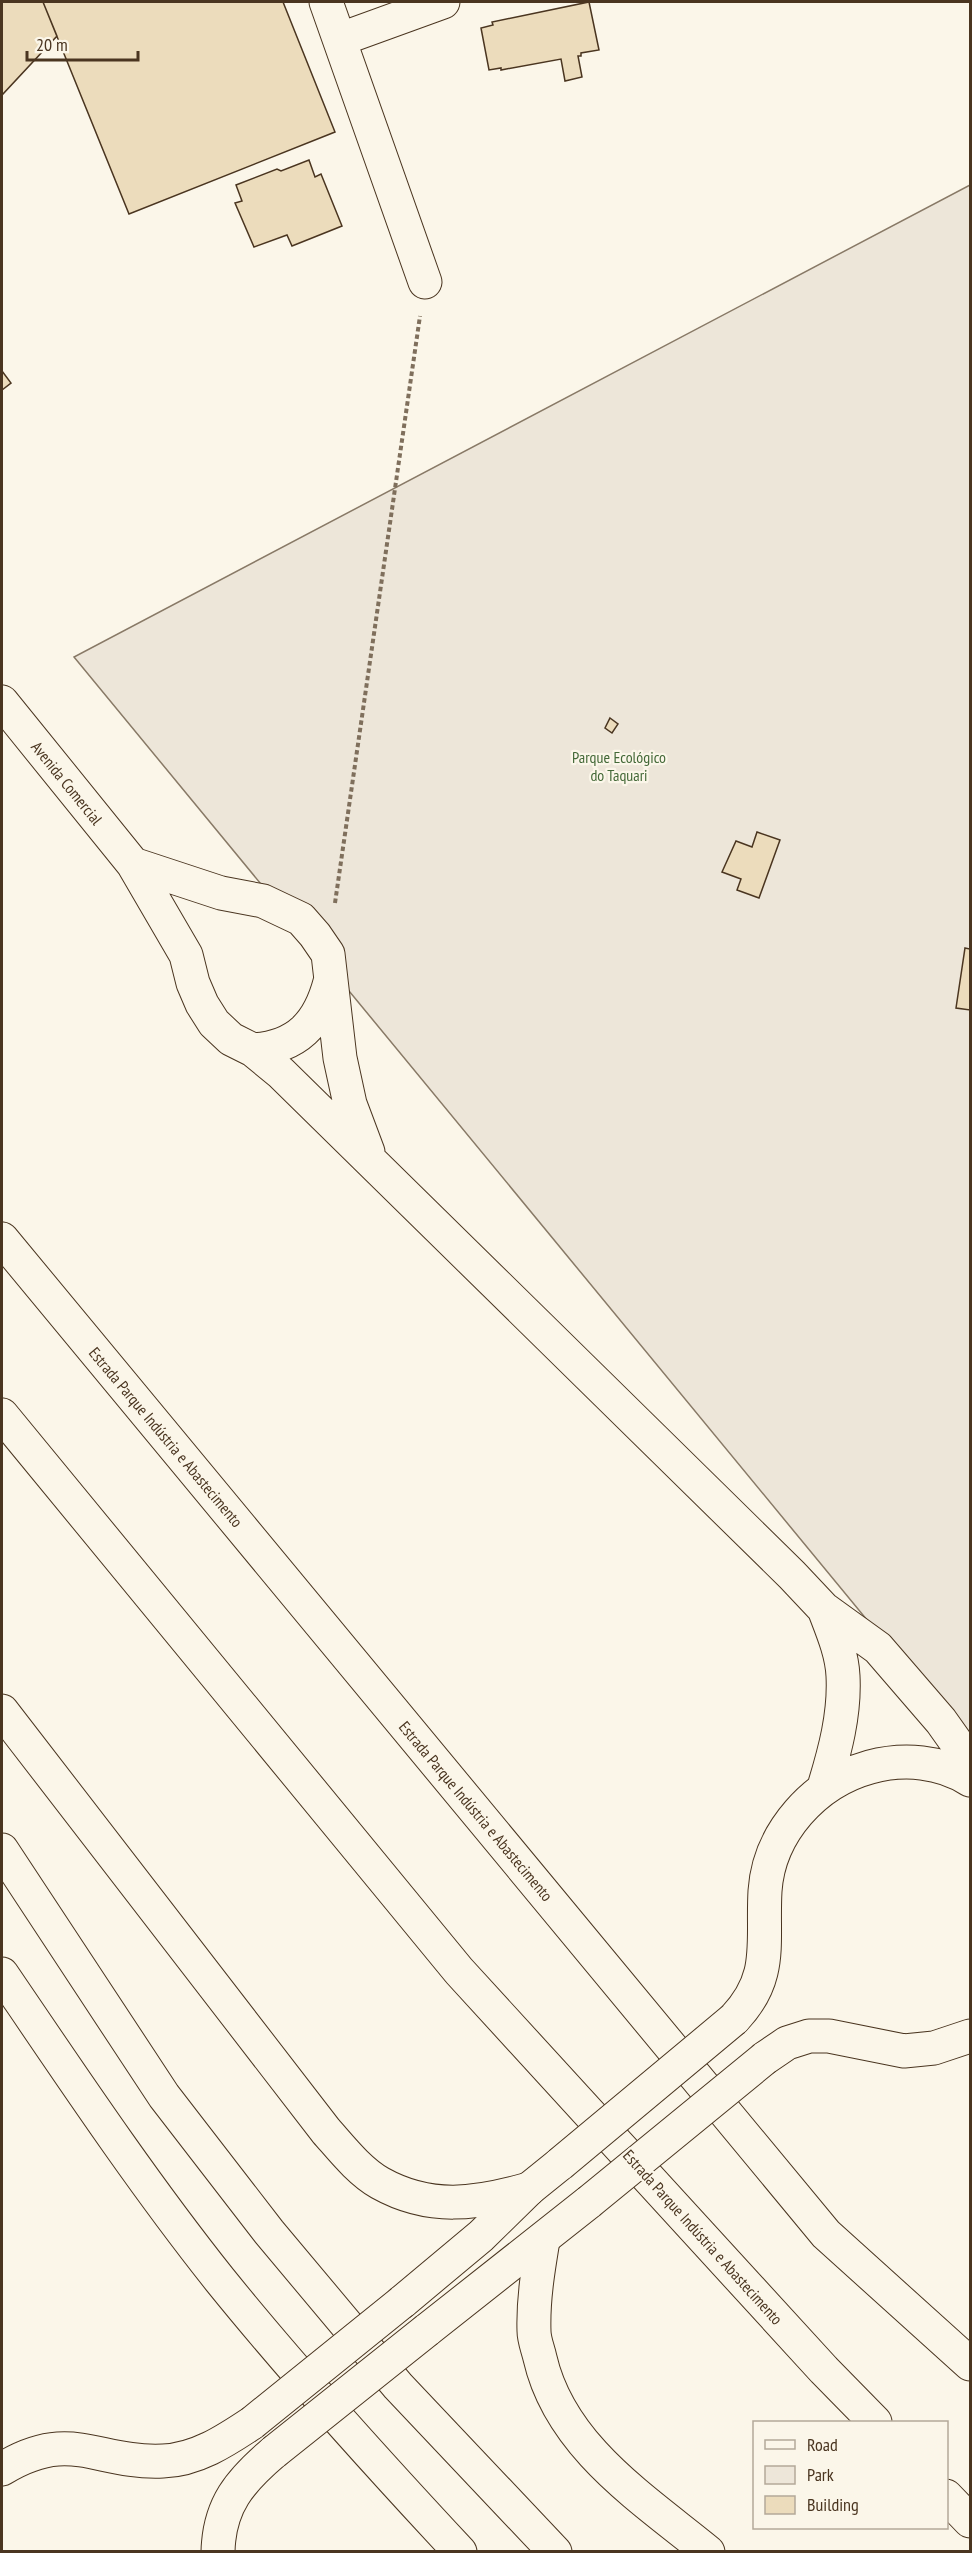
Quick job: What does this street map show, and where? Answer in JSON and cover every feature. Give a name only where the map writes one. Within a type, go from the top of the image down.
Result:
[{"type":"main road","points":[[326,2],[341,39],[425,282]]},
{"type":"main road","points":[[341,39],[443,2]]},
{"type":"main road","name":"Avenida Comercial","points":[[2,702],[133,864],[186,955],[193,983],[214,1023],[231,1039],[253,1050],[282,1073],[824,1609],[878,1648],[941,1721],[970,1762]]},
{"type":"main road","points":[[133,864],[221,893],[263,901],[301,919],[315,934],[330,966],[340,1058],[350,1104],[371,1161]]},
{"type":"main road","points":[[253,1050],[267,1049],[301,1035],[325,1001],[330,966]]},
{"type":"main road","name":"Estrada Parque Indústria e Abastecimento","points":[[2,1239],[826,2234],[970,2364]]},
{"type":"main road","name":"Estrada Parque Indústria e Abastecimento","points":[[2,1415],[459,1971],[824,2370],[874,2421]]},
{"type":"main road","points":[[824,1609],[836,1642],[843,1675],[837,1745],[824,1787]]},
{"type":"main road","points":[[2,1711],[326,2131],[356,2164],[378,2182],[411,2196],[446,2203],[486,2201],[529,2189]]},
{"type":"main road","points":[[2,2469],[18,2459],[52,2448],[83,2449],[130,2458],[164,2461],[195,2454],[223,2442],[252,2423],[481,2236],[529,2189],[734,2019],[749,2003],[759,1983],[764,1958],[765,1890],[770,1860],[783,1834],[802,1809],[824,1787],[854,1772],[884,1763],[920,1761],[959,1773],[970,1780]]},
{"type":"main road","points":[[2,1850],[164,2096],[269,2232],[398,2386],[555,2552]]},
{"type":"main road","points":[[2,1974],[114,2139],[220,2279],[361,2446],[460,2552]]},
{"type":"main road","points":[[218,2552],[223,2514],[235,2491],[253,2470],[509,2264],[543,2240],[765,2058],[787,2043],[809,2036],[829,2036],[904,2050],[934,2048],[970,2036]]},
{"type":"main road","points":[[543,2240],[534,2293],[534,2334],[542,2368],[555,2401],[575,2435],[617,2477],[708,2552]]},
{"type":"main road","points":[[948,2498],[970,2521]]},
{"type":"path","points":[[330,966],[425,282]]},
{"type":"green space","name":"Parque Ecológico do Taquari","points":[[970,185],[970,1745],[74,657]]},
{"type":"building","points":[[2,2],[43,2],[57,36],[2,95]]},
{"type":"building","points":[[43,2],[283,2],[335,132],[129,214]]},
{"type":"building","points":[[589,2],[599,50],[581,53],[581,56],[578,56],[582,77],[565,81],[561,59],[501,70],[501,68],[489,70],[481,28],[493,25],[492,22]]},
{"type":"building","points":[[309,160],[315,177],[321,174],[342,226],[292,246],[287,235],[254,247],[235,203],[242,201],[236,185],[277,169],[281,171]]},
{"type":"building","points":[[2,371],[11,383],[2,390]]},
{"type":"building","points":[[610,718],[618,724],[612,733],[605,728]]},
{"type":"building","points":[[757,832],[780,840],[759,898],[737,890],[741,879],[722,872],[736,841],[752,847]]},
{"type":"building","points":[[965,948],[970,949],[970,1010],[956,1008]]}]
